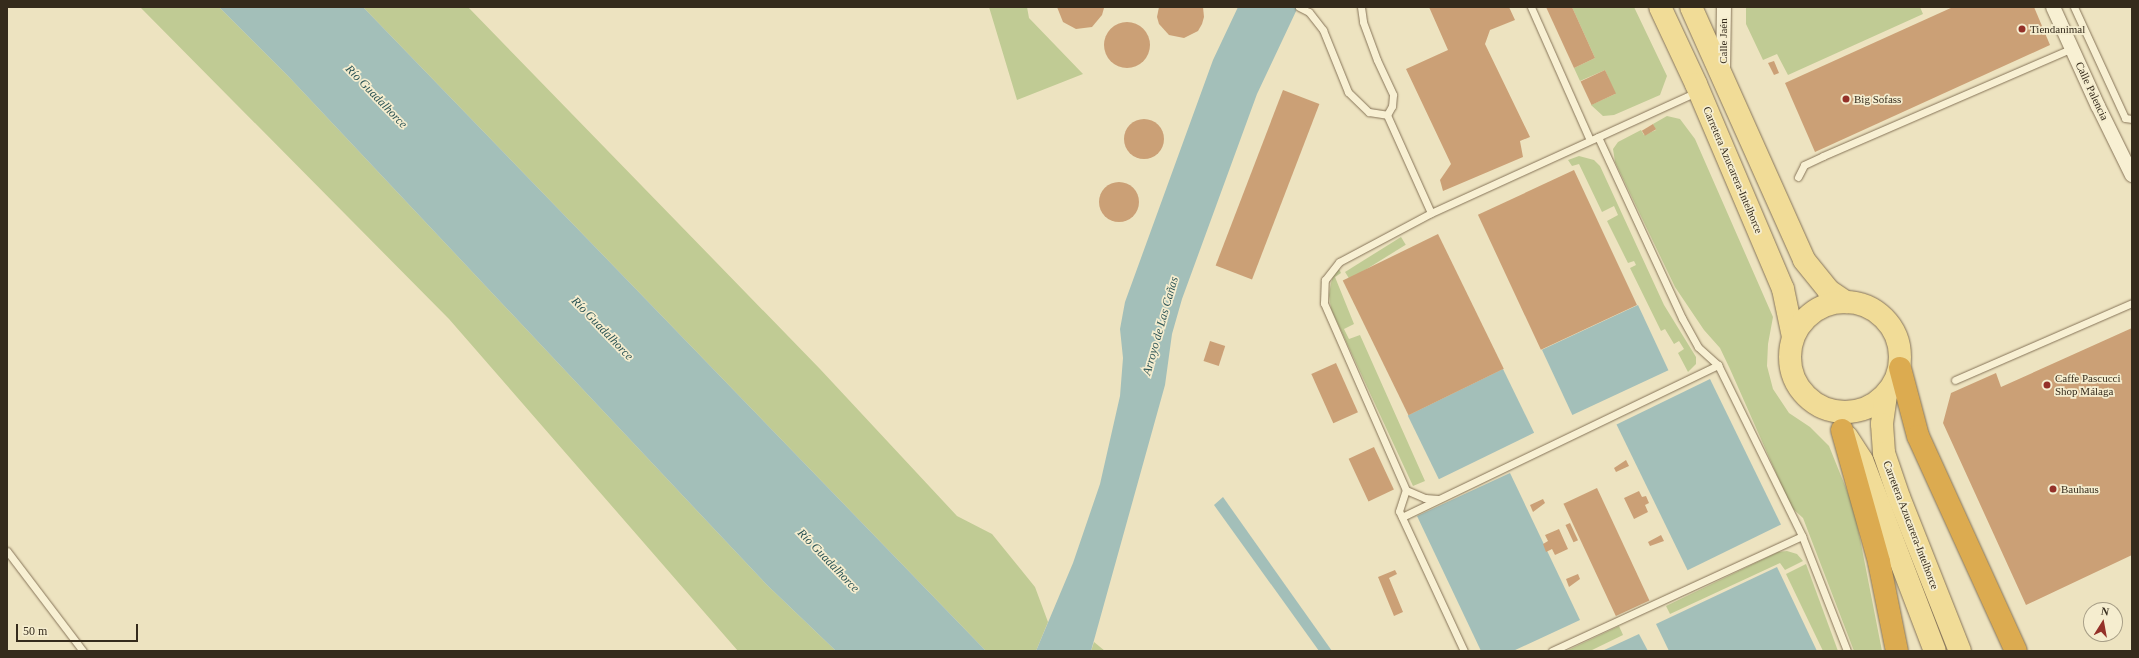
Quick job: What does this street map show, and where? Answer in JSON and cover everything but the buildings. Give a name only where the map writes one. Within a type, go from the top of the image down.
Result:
[{"type":"highway","points":[[1900,368],[1918,436],[2016,651]]},
{"type":"highway","points":[[1842,430],[1879,562],[1897,651]]},
{"type":"main road","name":"Carretera Azucarera-Intelhorce","points":[[1660,7],[1699,91],[1783,289],[1793,337]]},
{"type":"main road","points":[[1691,7],[1723,74],[1804,260],[1828,290],[1846,302]]},
{"type":"main road","points":[[1846,302],[1865,305],[1883,316],[1896,334],[1901,355],[1900,368],[1895,383],[1886,395],[1869,407],[1847,412],[1826,409],[1807,397],[1795,380],[1789,359],[1793,337],[1804,319],[1822,306],[1846,302]]},
{"type":"main road","name":"Carretera Azucarera-Intelhorce","points":[[1886,395],[1882,424],[1884,453],[1899,497],[1960,651]]},
{"type":"main road","name":"Carretera Azucarera-Intelhorce","points":[[1826,409],[1862,460],[1936,651]]},
{"type":"street","name":"Calle Jaén","points":[[1723,74],[1724,7]]},
{"type":"street","name":"Calle Palencia","points":[[2053,7],[2132,175]]},
{"type":"lane","points":[[1300,7],[1309,12],[1323,30],[1348,92],[1369,112],[1387,115]]},
{"type":"lane","points":[[1361,7],[1362,22],[1393,95],[1392,106],[1387,115]]},
{"type":"lane","points":[[1531,7],[1590,140]]},
{"type":"lane","points":[[2074,7],[2125,118],[2132,119]]},
{"type":"lane","points":[[1798,177],[1804,165],[2072,48]]},
{"type":"lane","points":[[1464,651],[1399,511],[1406,490],[1324,303],[1325,280],[1339,262],[1431,213],[1699,91]]},
{"type":"lane","points":[[1387,115],[1431,213]]},
{"type":"lane","points":[[1598,137],[1682,318],[1698,346],[1718,365],[1802,536],[1847,651]]},
{"type":"lane","points":[[1955,380],[2132,303]]},
{"type":"lane","points":[[1402,517],[1718,365]]},
{"type":"lane","points":[[1406,490],[1425,498],[1440,499]]},
{"type":"lane","points":[[1552,651],[1802,536]]},
{"type":"lane","points":[[7,551],[83,651]]},
{"type":"green space","points":[[140,7],[219,7],[288,76],[766,584],[836,651],[738,651],[449,319]]},
{"type":"green space","points":[[363,7],[468,7],[820,369],[957,516],[992,534],[1035,587],[1048,622],[1036,651],[986,651]]},
{"type":"green space","points":[[989,7],[1027,7],[1029,18],[1083,74],[1017,100]]},
{"type":"green space","points":[[1572,7],[1634,7],[1667,76],[1660,95],[1614,115],[1603,116],[1591,105],[1615,94],[1605,70],[1580,81],[1574,68],[1595,58]]},
{"type":"green space","points":[[1746,7],[1920,7],[1923,14],[1788,75],[1777,54],[1763,60],[1746,24]]},
{"type":"green space","points":[[1667,116],[1680,119],[1695,139],[1773,317],[1768,344],[1767,366],[1773,389],[1789,413],[1810,427],[1829,446],[1854,508],[1882,651],[1854,651],[1803,518],[1791,507],[1720,348],[1704,330],[1675,287],[1615,162],[1613,149],[1618,142],[1641,130],[1644,135],[1656,130],[1653,124]]},
{"type":"green space","points":[[1579,156],[1594,160],[1600,166],[1664,305],[1696,357],[1696,364],[1688,372],[1678,353],[1684,349],[1679,341],[1674,344],[1665,329],[1661,331],[1630,268],[1636,265],[1634,261],[1628,263],[1607,221],[1618,215],[1614,206],[1602,212],[1579,164],[1572,166],[1568,160]]},
{"type":"green space","points":[[1401,237],[1406,245],[1350,280],[1345,272]]},
{"type":"green space","points":[[1339,269],[1341,273],[1335,277],[1354,324],[1344,329],[1349,339],[1360,335],[1425,481],[1413,486],[1331,309],[1329,295],[1331,283],[1333,276]]},
{"type":"green space","points":[[1787,551],[1797,554],[1803,561],[1785,570],[1780,563],[1670,614],[1666,606],[1778,552]]},
{"type":"green space","points":[[1806,564],[1838,651],[1823,651],[1786,574]]},
{"type":"green space","points":[[1619,626],[1623,635],[1590,651],[1566,651]]},
{"type":"green space","points":[[1094,642],[1105,651],[1091,651]]},
{"type":"water","name":"Río Guadalhorce","points":[[219,7],[363,7],[986,651],[836,651],[766,584],[288,76]]},
{"type":"water","name":"Arroyo de Las Cañas","points":[[1238,7],[1298,7],[1257,94],[1182,299],[1172,334],[1165,385],[1091,651],[1036,651],[1073,563],[1100,484],[1120,396],[1123,358],[1120,329],[1125,302],[1213,60]]},
{"type":"water","points":[[1638,305],[1668,370],[1572,415],[1542,350]]},
{"type":"water","points":[[1503,369],[1534,433],[1439,479],[1408,415]]},
{"type":"water","points":[[1710,379],[1781,525],[1688,570],[1617,425]]},
{"type":"water","points":[[1510,473],[1580,620],[1513,651],[1481,651],[1417,516]]},
{"type":"water","points":[[1223,497],[1332,651],[1319,651],[1214,505]]},
{"type":"water","points":[[1777,567],[1817,651],[1669,651],[1656,624]]},
{"type":"water","points":[[1639,634],[1648,651],[1602,651]]},
{"type":"place","name":"Tiendanimal","points":[[2022,29]]},
{"type":"place","name":"Big Sofass","points":[[1846,99]]},
{"type":"place","name":"Caffe Pascucci Shop Málaga","points":[[2047,385]]},
{"type":"place","name":"Bauhaus","points":[[2053,489]]}]
